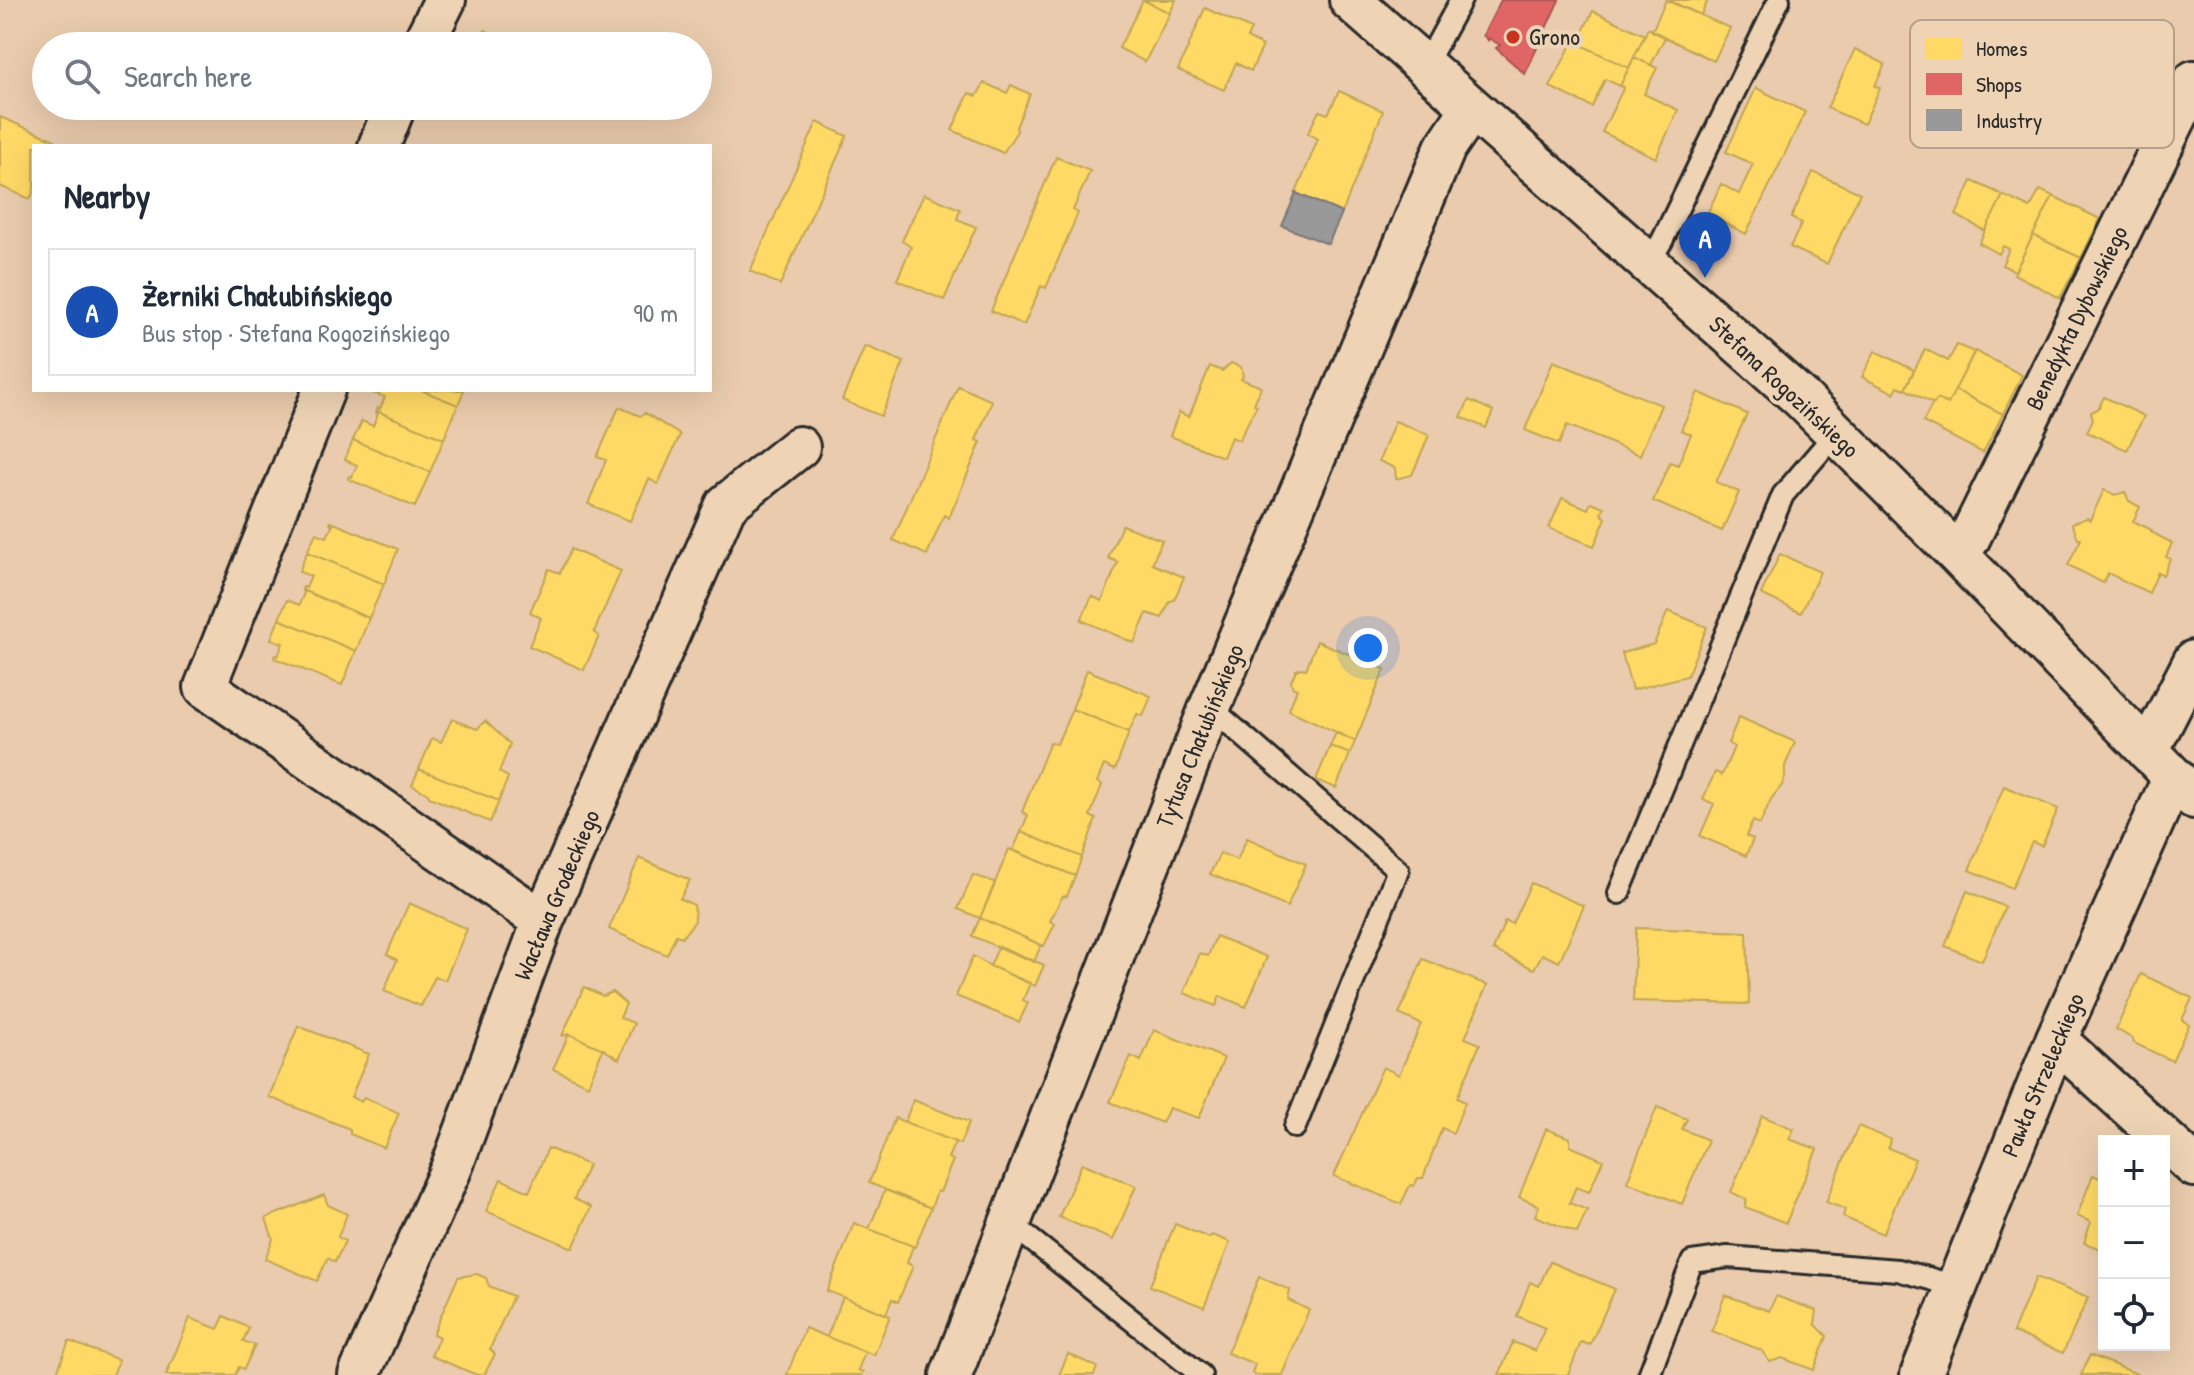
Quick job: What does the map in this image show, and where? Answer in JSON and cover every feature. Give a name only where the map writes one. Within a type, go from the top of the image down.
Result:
[{"type":"street","points":[[429,32],[445,0]]},
{"type":"street","name":"Stefana Rogozińskiego","points":[[1350,0],[1802,399],[2172,776]]},
{"type":"street","name":"Benedykta Dybowskiego","points":[[2174,122],[2194,81]]},
{"type":"street","name":"Tytusa Chałubińskiego","points":[[951,1375],[1210,707],[1445,148],[1472,108]]},
{"type":"street","points":[[380,144],[389,120]]},
{"type":"street","name":"Benedykta Dybowskiego","points":[[1957,554],[1974,528],[2161,148]]},
{"type":"street","points":[[323,392],[205,687],[543,921]]},
{"type":"street","name":"Wacława Grodeckiego","points":[[359,1375],[451,1169],[543,921],[726,505],[799,447]]},
{"type":"street","name":"Pawła Strzeleckiego","points":[[1921,1375],[2056,1040],[2172,776],[2194,661]]},
{"type":"street","points":[[2056,1040],[2194,1166]]},
{"type":"lane","points":[[1425,66],[1461,0]]},
{"type":"lane","points":[[1648,263],[1662,241],[1779,0]]},
{"type":"lane","points":[[1619,893],[1783,495],[1836,433]]},
{"type":"lane","points":[[1210,707],[1398,870],[1295,1127]]},
{"type":"lane","points":[[1010,1223],[1201,1375]]},
{"type":"lane","points":[[1649,1375],[1692,1262],[1728,1257],[1898,1270],[1956,1286]]},
{"type":"building: Homes","points":[[1143,0],[1170,13],[1145,62],[1119,48]]},
{"type":"building: Homes","points":[[1143,0],[1176,0],[1170,13]]},
{"type":"building: Homes","points":[[1666,0],[1730,28],[1714,61],[1652,31]]},
{"type":"building: Homes","points":[[1668,0],[1708,0],[1701,15]]},
{"type":"building: Homes","points":[[1205,8],[1251,29],[1247,38],[1263,46],[1251,71],[1236,63],[1224,90],[1178,70]]},
{"type":"building: Homes","points":[[1593,11],[1645,35],[1629,68],[1577,43]]},
{"type":"building: Homes","points":[[1648,28],[1665,37],[1651,65],[1634,57]]},
{"type":"building: Homes","points":[[1573,41],[1629,68],[1620,86],[1605,79],[1592,107],[1550,87]]},
{"type":"building: Homes","points":[[1855,49],[1885,64],[1875,86],[1880,88],[1864,124],[1827,108]]},
{"type":"building: Homes","points":[[1634,57],[1657,68],[1644,94],[1678,110],[1656,158],[1602,132],[1624,87],[1620,86]]},
{"type":"building: Homes","points":[[984,83],[1007,93],[1011,85],[1030,94],[1017,131],[1003,153],[952,130],[969,93],[977,96]]},
{"type":"building: Homes","points":[[1756,88],[1805,112],[1746,234],[1707,214],[1721,184],[1739,194],[1753,164],[1726,152]]},
{"type":"building: Homes","points":[[1339,91],[1383,111],[1342,213],[1296,193],[1318,139],[1308,133],[1319,111],[1328,114]]},
{"type":"building: Homes","points":[[0,117],[55,140],[53,144],[32,144],[30,199],[0,186]]},
{"type":"building: Homes","points":[[817,122],[847,136],[780,285],[750,271]]},
{"type":"building: Homes","points":[[1056,157],[1090,171],[1073,210],[1078,213],[1046,288],[1041,286],[1024,325],[991,311]]},
{"type":"building: Homes","points":[[1813,172],[1860,193],[1827,264],[1790,247],[1802,223],[1791,218]]},
{"type":"building: Homes","points":[[1972,181],[2003,195],[1985,231],[1956,215]]},
{"type":"building: Homes","points":[[2040,190],[2053,196],[2015,271],[2002,265],[2009,249],[2003,246],[1999,254],[1979,243],[2003,195],[2030,208]]},
{"type":"building: Homes","points":[[924,194],[960,209],[957,219],[976,227],[944,300],[897,280],[911,247],[902,241]]},
{"type":"building: Homes","points":[[2053,196],[2100,219],[2081,258],[2033,235]]},
{"type":"building: Homes","points":[[2033,235],[2081,258],[2060,298],[2014,274]]},
{"type":"building: Homes","points":[[1957,345],[1974,352],[1948,404],[1937,399],[1934,404],[1905,389],[1925,349],[1948,361]]},
{"type":"building: Homes","points":[[865,346],[904,362],[881,416],[842,400]]},
{"type":"building: Homes","points":[[1875,351],[1914,370],[1905,389],[1898,386],[1894,393],[1862,377]]},
{"type":"building: Homes","points":[[1975,351],[2022,375],[2003,414],[1955,390]]},
{"type":"building: Homes","points":[[1553,361],[1661,405],[1640,455],[1567,425],[1559,444],[1525,430]]},
{"type":"building: Homes","points":[[1231,363],[1241,367],[1241,379],[1261,387],[1254,404],[1257,405],[1239,440],[1231,437],[1223,457],[1170,436],[1179,412],[1189,417],[1210,366],[1222,371]]},
{"type":"building: Homes","points":[[958,386],[992,401],[976,440],[981,442],[949,518],[944,515],[927,555],[893,540]]},
{"type":"building: Homes","points":[[1955,390],[2003,414],[1983,453],[1923,422],[1937,399],[1948,404]]},
{"type":"building: Homes","points":[[426,392],[458,405],[444,439],[377,411],[385,397],[373,393]]},
{"type":"building: Homes","points":[[426,392],[463,392],[458,405]]},
{"type":"building: Homes","points":[[1698,392],[1747,414],[1716,482],[1739,492],[1722,531],[1653,501],[1670,462],[1678,465],[1691,434],[1681,430]]},
{"type":"building: Homes","points":[[2104,397],[2144,416],[2127,450],[2087,432],[2093,419],[2091,412],[2098,409]]},
{"type":"building: Homes","points":[[1469,400],[1493,411],[1486,428],[1461,417]]},
{"type":"building: Homes","points":[[619,407],[640,416],[645,413],[680,435],[658,484],[649,479],[630,521],[588,504],[606,460],[597,457]]},
{"type":"building: Homes","points":[[377,411],[444,439],[430,472],[353,440],[362,421],[373,426]]},
{"type":"building: Homes","points":[[1395,421],[1429,435],[1412,475],[1396,479],[1395,468],[1379,461]]},
{"type":"building: Homes","points":[[353,440],[430,472],[415,507],[348,479],[357,465],[345,460]]},
{"type":"building: Homes","points":[[2104,490],[2115,495],[2125,492],[2129,501],[2140,507],[2133,521],[2172,543],[2166,557],[2170,559],[2163,575],[2158,572],[2149,593],[2108,573],[2103,583],[2068,565],[2081,539],[2078,539],[2072,523],[2087,518],[2090,520]]},
{"type":"building: Homes","points":[[1562,498],[1588,509],[1591,502],[1604,507],[1601,514],[1606,518],[1594,546],[1549,528]]},
{"type":"building: Homes","points":[[331,522],[398,549],[384,584],[307,552],[316,533],[327,537],[333,525]]},
{"type":"building: Homes","points":[[1122,525],[1162,540],[1152,564],[1184,577],[1162,618],[1147,613],[1134,643],[1081,620],[1092,596],[1102,601],[1118,562],[1108,558]]},
{"type":"building: Homes","points":[[571,549],[621,571],[594,632],[599,636],[584,670],[529,646],[541,618],[530,612],[549,569],[560,573]]},
{"type":"building: Homes","points":[[307,552],[384,584],[369,618],[302,590],[311,576],[299,572]]},
{"type":"building: Homes","points":[[1780,554],[1820,572],[1801,613],[1761,594]]},
{"type":"building: Homes","points":[[302,590],[369,618],[356,651],[279,619],[287,600],[299,605],[304,593]]},
{"type":"building: Homes","points":[[1668,611],[1707,627],[1687,676],[1632,690],[1622,653],[1654,644]]},
{"type":"building: Homes","points":[[279,619],[356,651],[342,685],[274,658],[278,656],[283,643],[271,639]]},
{"type":"building: Homes","points":[[1317,641],[1385,669],[1355,741],[1289,710],[1297,689],[1293,688],[1291,681],[1296,670],[1306,669]]},
{"type":"building: Homes","points":[[1087,670],[1151,696],[1143,716],[1137,714],[1129,732],[1072,709]]},
{"type":"building: Homes","points":[[1072,709],[1129,732],[1115,770],[1104,765],[1097,782],[1102,785],[1090,816],[1096,819],[1082,857],[1021,832],[1028,815],[1022,812],[1050,742],[1057,744]]},
{"type":"building: Homes","points":[[1739,717],[1795,742],[1785,766],[1782,785],[1771,799],[1760,824],[1753,821],[1746,836],[1753,839],[1746,856],[1700,836],[1714,804],[1703,799],[1715,772],[1722,775],[1734,747],[1728,743]]},
{"type":"building: Homes","points":[[452,719],[477,729],[485,721],[510,744],[499,772],[508,777],[499,801],[419,769],[432,738],[441,742]]},
{"type":"building: Homes","points":[[1336,733],[1355,741],[1350,754],[1330,746]]},
{"type":"building: Homes","points":[[1330,746],[1350,754],[1336,788],[1316,780]]},
{"type":"building: Homes","points":[[419,769],[499,801],[490,822],[429,797],[412,785]]},
{"type":"building: Homes","points":[[2004,786],[2058,809],[2042,846],[2032,842],[2012,888],[1969,870]]},
{"type":"building: Homes","points":[[1021,832],[1082,857],[1075,876],[1013,850]]},
{"type":"building: Homes","points":[[1247,838],[1306,864],[1287,907],[1210,874],[1220,853],[1237,860]]},
{"type":"building: Homes","points":[[1009,849],[1075,876],[1067,896],[1062,897],[1050,921],[1055,924],[1044,946],[980,918]]},
{"type":"building: Homes","points":[[639,858],[690,880],[680,899],[694,905],[695,921],[682,937],[676,935],[667,955],[609,929]]},
{"type":"building: Homes","points":[[973,875],[995,884],[980,918],[958,909]]},
{"type":"building: Homes","points":[[1531,883],[1584,906],[1559,962],[1542,954],[1534,969],[1493,950],[1505,921],[1512,924]]},
{"type":"building: Homes","points":[[1967,891],[2005,907],[1982,961],[1945,946]]},
{"type":"building: Homes","points":[[409,903],[467,929],[445,980],[435,977],[421,1006],[384,991],[397,960],[387,954]]},
{"type":"building: Homes","points":[[980,918],[1041,945],[1034,962],[972,936]]},
{"type":"building: Homes","points":[[1636,928],[1747,932],[1749,1004],[1633,1001]]},
{"type":"building: Homes","points":[[1216,936],[1267,957],[1246,1007],[1220,996],[1216,1006],[1184,993],[1200,953],[1208,956]]},
{"type":"building: Homes","points":[[999,946],[1044,965],[1035,986],[990,966]]},
{"type":"building: Homes","points":[[973,956],[1030,983],[1023,1000],[1028,1003],[1019,1022],[956,996]]},
{"type":"building: Homes","points":[[1423,959],[1487,985],[1465,1038],[1480,1044],[1457,1098],[1465,1102],[1453,1133],[1442,1128],[1423,1178],[1418,1178],[1414,1186],[1410,1185],[1401,1204],[1334,1176],[1383,1067],[1399,1075],[1421,1024],[1399,1014]]},
{"type":"building: Homes","points":[[2141,974],[2192,998],[2182,1020],[2189,1025],[2172,1061],[2134,1043],[2133,1039],[2116,1029]]},
{"type":"building: Homes","points":[[584,987],[603,996],[612,992],[626,1004],[620,1018],[634,1023],[619,1059],[569,1034],[562,1036]]},
{"type":"building: Homes","points":[[298,1026],[369,1054],[351,1097],[361,1102],[364,1097],[399,1113],[384,1148],[350,1134],[350,1129],[269,1097]]},
{"type":"building: Homes","points":[[1154,1030],[1224,1058],[1199,1118],[1169,1108],[1162,1123],[1110,1102],[1131,1056],[1141,1061]]},
{"type":"building: Homes","points":[[569,1034],[603,1049],[588,1085],[553,1069]]},
{"type":"building: Homes","points":[[913,1100],[969,1122],[960,1144],[905,1122]]},
{"type":"building: Homes","points":[[1657,1107],[1687,1119],[1682,1129],[1708,1140],[1682,1204],[1627,1182]]},
{"type":"building: Homes","points":[[1762,1116],[1794,1129],[1789,1139],[1817,1149],[1786,1223],[1745,1207],[1747,1200],[1731,1192]]},
{"type":"building: Homes","points":[[895,1118],[955,1142],[948,1158],[953,1160],[931,1208],[869,1183]]},
{"type":"building: Homes","points":[[1858,1126],[1890,1139],[1888,1148],[1915,1159],[1883,1234],[1843,1217],[1845,1209],[1826,1202]]},
{"type":"building: Homes","points":[[1546,1129],[1570,1138],[1570,1146],[1603,1160],[1589,1192],[1576,1187],[1569,1203],[1587,1210],[1577,1233],[1535,1216],[1539,1206],[1519,1197]]},
{"type":"building: Homes","points":[[548,1148],[588,1165],[574,1199],[591,1207],[573,1248],[486,1211],[501,1179],[529,1192]]},
{"type":"building: Homes","points":[[1082,1163],[1136,1186],[1113,1240],[1059,1217]]},
{"type":"building: Homes","points":[[2093,1175],[2098,1177],[2098,1248],[2084,1243],[2091,1222],[2077,1216]]},
{"type":"building: Homes","points":[[885,1190],[931,1208],[915,1247],[869,1229]]},
{"type":"building: Homes","points":[[324,1195],[328,1205],[347,1214],[338,1237],[345,1241],[335,1262],[328,1258],[317,1281],[265,1259],[273,1239],[266,1218]]},
{"type":"building: Homes","points":[[854,1223],[913,1246],[907,1263],[913,1266],[898,1302],[892,1299],[886,1314],[827,1291]]},
{"type":"building: Homes","points":[[1175,1224],[1209,1238],[1212,1235],[1230,1242],[1204,1307],[1150,1286]]},
{"type":"building: Homes","points":[[1550,1262],[1615,1289],[1590,1345],[1581,1342],[1568,1375],[1499,1375],[1513,1342],[1535,1351],[1545,1328],[1517,1316],[1530,1282],[1539,1286]]},
{"type":"building: Homes","points":[[477,1274],[486,1278],[489,1286],[513,1296],[490,1349],[495,1354],[484,1375],[431,1356],[439,1337],[433,1334],[458,1277]]},
{"type":"building: Homes","points":[[1259,1277],[1290,1290],[1288,1300],[1309,1310],[1282,1375],[1254,1375],[1255,1364],[1227,1353]]},
{"type":"building: Homes","points":[[2036,1277],[2088,1298],[2063,1353],[2013,1332]]},
{"type":"building: Homes","points":[[1725,1295],[1769,1311],[1776,1296],[1817,1311],[1815,1324],[1827,1336],[1814,1370],[1782,1358],[1770,1362],[1761,1350],[1712,1331]]},
{"type":"building: Homes","points":[[843,1297],[890,1316],[874,1355],[827,1337]]},
{"type":"building: Homes","points":[[224,1316],[249,1328],[243,1341],[255,1345],[244,1369],[239,1367],[235,1375],[166,1375],[190,1318],[218,1329]]},
{"type":"building: Homes","points":[[805,1328],[865,1352],[858,1370],[863,1372],[861,1375],[787,1375]]},
{"type":"building: Homes","points":[[69,1341],[119,1360],[113,1375],[56,1375]]},
{"type":"building: Homes","points":[[1068,1354],[1097,1367],[1094,1375],[1059,1375]]},
{"type":"building: Homes","points":[[2090,1355],[2137,1374],[2137,1375],[2081,1375]]},
{"type":"building: Shops","name":"Grono","points":[[1501,0],[1559,0],[1525,74],[1496,48],[1500,45],[1483,35]]},
{"type":"building: Industry","points":[[1296,193],[1342,213],[1328,244],[1282,226]]},
{"type":"place","name":"Grono","points":[[1513,37]]},
{"type":"place","name":"Żerniki Chałubińskiego","points":[[1705,278]]}]
